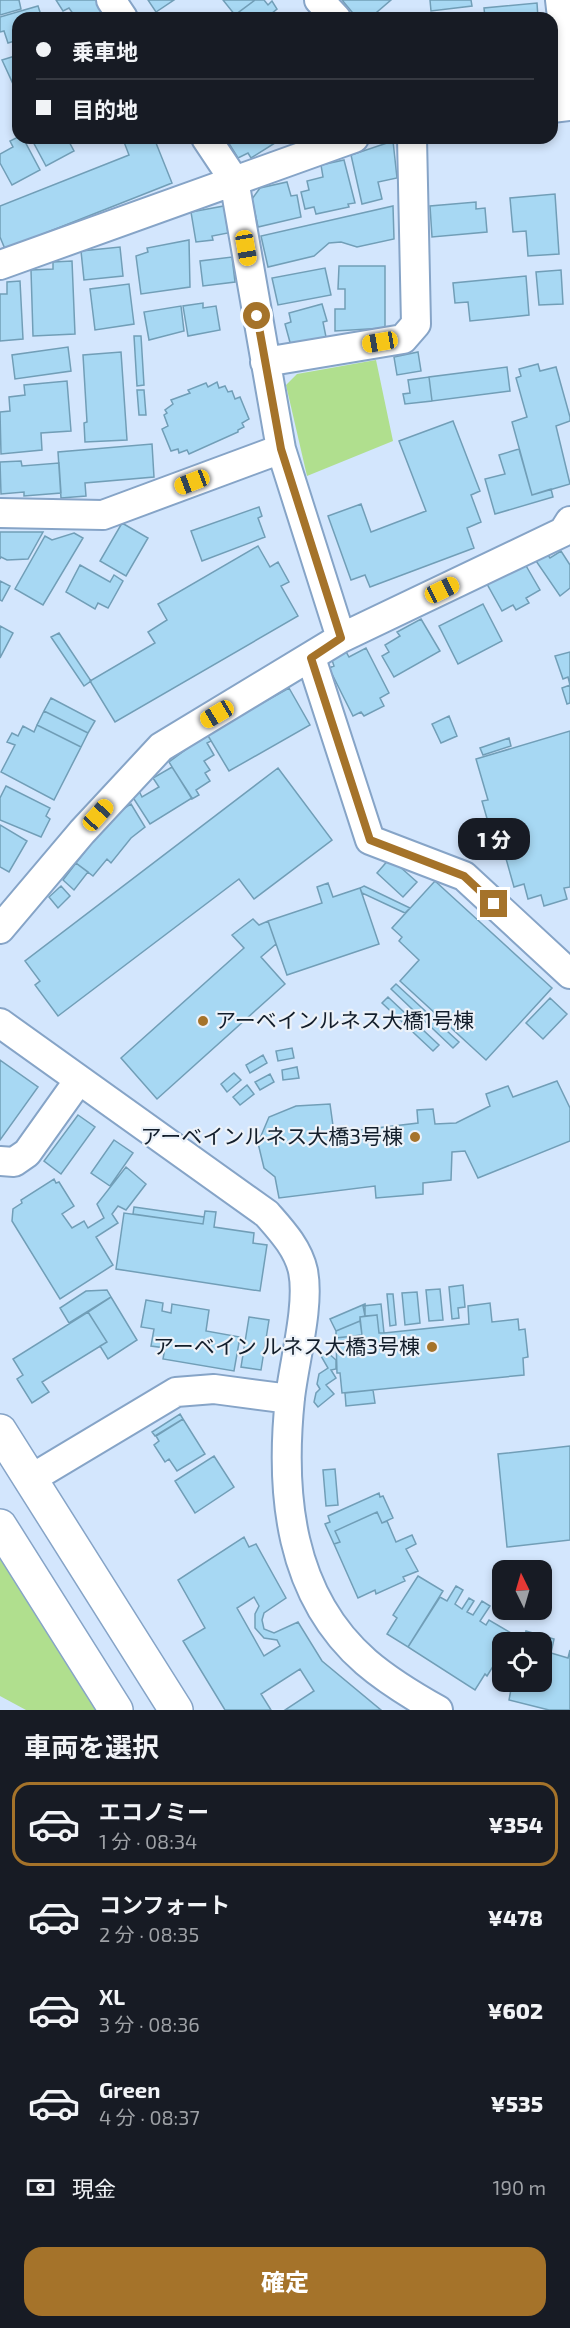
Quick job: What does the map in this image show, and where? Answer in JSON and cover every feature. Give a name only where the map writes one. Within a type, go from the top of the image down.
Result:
[{"type":"street","points":[[319,0],[330,12]]},
{"type":"street","points":[[560,0],[570,86]]},
{"type":"street","points":[[210,144],[234,180],[281,449],[341,638]]},
{"type":"street","points":[[0,265],[337,144]]},
{"type":"street","points":[[265,362],[403,339],[416,324],[412,144]]},
{"type":"street","points":[[0,513],[104,515],[281,449]]},
{"type":"street","points":[[0,929],[82,832],[161,747],[341,638],[563,532],[570,521]]},
{"type":"street","points":[[311,658],[370,840],[464,876],[570,974]]},
{"type":"street","points":[[0,1023],[267,1214],[290,1240],[303,1270],[304,1297],[290,1399],[285,1470],[292,1537],[313,1590],[334,1626],[365,1662],[404,1690],[438,1710]]},
{"type":"street","points":[[0,1161],[14,1162],[27,1153],[79,1080]]},
{"type":"street","points":[[29,1480],[176,1392],[214,1389],[290,1399]]},
{"type":"street","points":[[0,1431],[176,1710]]},
{"type":"street","points":[[0,1526],[116,1710]]},
{"type":"green space","points":[[376,360],[393,441],[307,476],[286,385],[297,374]]},
{"type":"green space","points":[[0,1555],[106,1710],[26,1710],[0,1696]]},
{"type":"building","points":[[0,0],[19,0],[21,9],[0,15]]},
{"type":"building","points":[[56,0],[97,0],[105,12],[72,12],[69,8],[63,11]]},
{"type":"building","points":[[148,0],[174,0],[156,12]]},
{"type":"building","points":[[223,0],[255,0],[239,12],[233,12]]},
{"type":"building","points":[[255,0],[264,0],[268,5],[272,1],[277,9],[273,12],[239,12]]},
{"type":"building","points":[[342,0],[391,0],[377,12],[352,12]]},
{"type":"building","points":[[430,0],[471,0],[472,6],[431,11]]},
{"type":"building","points":[[537,3],[538,12],[484,12],[484,8]]},
{"type":"building","points":[[38,6],[40,12],[17,12]]},
{"type":"building","points":[[12,14],[12,42],[8,43],[4,31],[0,32],[0,17]]},
{"type":"building","points":[[12,57],[12,82],[2,60]]},
{"type":"building","points":[[12,140],[12,144],[26,144],[40,170],[12,185],[0,163],[0,154],[13,147],[10,141]]},
{"type":"building","points":[[34,144],[70,144],[74,151],[46,166]]},
{"type":"building","points":[[125,144],[156,144],[172,183],[5,249],[0,237],[0,206],[129,155]]},
{"type":"building","points":[[229,144],[273,144],[251,158],[248,153],[238,158]]},
{"type":"building","points":[[384,144],[393,144],[397,178],[378,182],[382,199],[362,204],[351,155]]},
{"type":"building","points":[[344,160],[355,203],[348,204],[349,207],[316,214],[314,207],[305,209],[301,192],[309,190],[307,181],[323,177],[321,165]]},
{"type":"building","points":[[287,182],[291,196],[297,195],[301,217],[258,227],[252,199],[260,188]]},
{"type":"building","points":[[555,194],[559,254],[528,256],[526,231],[513,232],[510,198]]},
{"type":"building","points":[[476,202],[476,209],[485,208],[487,232],[432,237],[430,206]]},
{"type":"building","points":[[224,206],[228,233],[212,236],[213,240],[196,242],[191,212]]},
{"type":"building","points":[[393,206],[394,239],[357,247],[341,242],[329,243],[314,256],[268,267],[261,236]]},
{"type":"building","points":[[189,240],[190,287],[141,294],[136,256],[148,252],[147,248]]},
{"type":"building","points":[[120,247],[123,276],[84,280],[81,251]]},
{"type":"building","points":[[232,257],[235,282],[203,286],[200,261]]},
{"type":"building","points":[[72,261],[75,334],[33,336],[31,270],[53,269],[53,262]]},
{"type":"building","points":[[339,266],[385,266],[385,328],[335,331],[335,309],[345,309],[345,289],[338,289]]},
{"type":"building","points":[[325,268],[331,295],[278,305],[272,278]]},
{"type":"building","points":[[561,270],[563,304],[539,305],[536,272]]},
{"type":"building","points":[[526,276],[529,315],[470,321],[468,302],[455,303],[453,283]]},
{"type":"building","points":[[20,281],[23,339],[0,341],[0,294],[7,294],[7,282]]},
{"type":"building","points":[[129,284],[134,324],[95,330],[90,289]]},
{"type":"building","points":[[203,303],[203,308],[216,306],[220,330],[188,336],[183,306]]},
{"type":"building","points":[[322,304],[327,321],[323,322],[326,337],[291,346],[285,324],[291,322],[289,313]]},
{"type":"building","points":[[181,306],[184,331],[149,340],[144,312]]},
{"type":"building","points":[[134,336],[141,336],[144,385],[137,386]]},
{"type":"building","points":[[68,347],[71,371],[15,379],[12,355]]},
{"type":"building","points":[[121,352],[127,440],[85,442],[84,423],[87,422],[83,355]]},
{"type":"building","points":[[418,352],[421,371],[397,375],[394,357]]},
{"type":"building","points":[[538,364],[540,371],[556,367],[570,417],[570,421],[556,426],[570,484],[532,495],[512,422],[527,417],[516,378],[521,376],[519,369]]},
{"type":"building","points":[[507,367],[510,391],[432,401],[429,377]]},
{"type":"building","points":[[429,377],[432,401],[405,404],[403,394],[410,393],[408,380]]},
{"type":"building","points":[[67,381],[71,431],[41,433],[42,450],[1,454],[0,412],[10,411],[9,397],[25,395],[24,385]]},
{"type":"building","points":[[217,382],[219,388],[225,386],[228,392],[232,391],[235,399],[240,397],[249,419],[242,423],[244,427],[238,432],[189,454],[187,450],[179,453],[178,449],[171,451],[162,429],[168,426],[164,415],[167,413],[165,410],[173,404],[171,400],[190,393],[188,390],[206,383],[208,387]]},
{"type":"building","points":[[137,390],[144,390],[146,415],[139,415]]},
{"type":"building","points":[[453,421],[480,491],[471,495],[481,522],[467,528],[474,548],[370,587],[365,575],[351,580],[328,516],[361,504],[371,532],[426,511],[399,441]]},
{"type":"building","points":[[152,444],[154,477],[85,483],[86,496],[61,498],[58,452]]},
{"type":"building","points":[[519,449],[532,495],[551,489],[553,497],[495,514],[485,479],[505,474],[499,455]]},
{"type":"building","points":[[21,461],[22,466],[59,463],[61,493],[24,496],[24,492],[1,494],[0,462]]},
{"type":"building","points":[[259,507],[262,516],[258,518],[265,537],[202,561],[191,531]]},
{"type":"building","points":[[122,523],[148,538],[126,576],[100,561]]},
{"type":"building","points":[[0,532],[43,532],[28,559],[7,560],[1,557],[0,559]]},
{"type":"building","points":[[74,533],[83,538],[43,605],[15,589],[45,536],[52,540]]},
{"type":"building","points":[[258,546],[270,567],[278,562],[289,582],[281,586],[298,616],[115,722],[90,681],[155,643],[148,632],[167,620],[158,604]]},
{"type":"building","points":[[545,551],[550,558],[561,551],[570,565],[570,588],[560,596],[534,558]]},
{"type":"building","points":[[525,564],[540,590],[526,598],[529,603],[516,610],[513,605],[502,611],[487,584]]},
{"type":"building","points":[[80,565],[110,582],[114,575],[123,581],[108,608],[98,603],[95,609],[66,592]]},
{"type":"building","points":[[0,581],[10,586],[2,601],[0,600]]},
{"type":"building","points":[[483,604],[502,641],[458,664],[439,626]]},
{"type":"building","points":[[421,619],[440,651],[394,677],[382,656],[389,652],[385,645],[400,636],[397,632]]},
{"type":"building","points":[[0,626],[13,633],[0,658]]},
{"type":"building","points":[[59,633],[91,681],[84,686],[51,637]]},
{"type":"building","points":[[366,648],[389,693],[380,698],[384,706],[364,716],[361,712],[353,716],[329,668],[334,666],[332,660],[336,658],[335,655],[345,650],[349,657]]},
{"type":"building","points":[[570,652],[570,685],[568,677],[563,679],[555,656]]},
{"type":"building","points":[[570,685],[570,703],[567,704],[562,688]]},
{"type":"building","points":[[289,688],[310,725],[229,771],[207,734]]},
{"type":"building","points":[[51,698],[95,721],[88,733],[44,711]]},
{"type":"building","points":[[44,711],[88,733],[81,747],[37,725]]},
{"type":"building","points":[[449,716],[457,736],[441,743],[432,724]]},
{"type":"building","points":[[37,725],[81,747],[54,800],[1,772],[15,745],[7,742],[12,733],[18,736],[23,726],[34,732]]},
{"type":"building","points":[[570,731],[570,887],[564,888],[567,899],[544,906],[541,895],[528,899],[524,884],[514,887],[501,841],[494,843],[482,801],[488,800],[476,759]]},
{"type":"building","points":[[207,734],[211,741],[207,743],[214,755],[204,761],[210,770],[205,773],[210,781],[196,790],[199,795],[192,799],[169,762]]},
{"type":"building","points":[[509,738],[511,746],[483,755],[480,748]]},
{"type":"building","points":[[172,767],[192,798],[150,824],[132,796],[139,791],[142,797],[159,787],[153,778]]},
{"type":"building","points":[[278,768],[332,840],[254,899],[239,879],[58,1016],[35,985],[40,981],[25,961]]},
{"type":"building","points":[[6,786],[50,808],[46,816],[50,819],[41,837],[0,820],[0,798]]},
{"type":"building","points":[[131,804],[145,827],[131,838],[111,863],[107,859],[93,876],[76,863],[113,816]]},
{"type":"building","points":[[0,825],[27,841],[9,872],[0,867]]},
{"type":"building","points":[[390,858],[417,882],[403,897],[377,873]]},
{"type":"building","points":[[76,863],[88,872],[74,890],[63,880]]},
{"type":"building","points":[[435,881],[552,988],[486,1060],[400,981],[419,960],[399,941],[402,937],[392,928]]},
{"type":"building","name":"アーベインルネス大橋1号棟","points":[[328,883],[333,897],[360,888],[379,944],[287,975],[268,921],[322,903],[317,887]]},
{"type":"building","points":[[61,886],[70,896],[58,908],[49,897]]},
{"type":"building","points":[[364,886],[410,908],[405,913],[362,893],[360,888]]},
{"type":"building","name":"アーベインルネス大橋1号棟","points":[[253,919],[259,925],[268,921],[276,944],[261,957],[285,984],[157,1099],[121,1058],[244,948],[232,935]]},
{"type":"building","points":[[396,984],[459,1042],[453,1048],[391,989]]},
{"type":"building","points":[[388,997],[439,1045],[433,1051],[382,1003]]},
{"type":"building","points":[[550,998],[567,1014],[543,1039],[526,1023]]},
{"type":"building","points":[[292,1048],[294,1058],[278,1061],[276,1051]]},
{"type":"building","points":[[263,1055],[267,1063],[250,1073],[246,1065]]},
{"type":"building","points":[[0,1060],[38,1087],[0,1140]]},
{"type":"building","points":[[297,1067],[299,1078],[283,1080],[282,1070]]},
{"type":"building","points":[[234,1073],[241,1080],[227,1092],[221,1084]]},
{"type":"building","points":[[270,1074],[274,1082],[260,1090],[255,1082]]},
{"type":"building","name":"アーベインルネス大橋3号棟","points":[[557,1081],[570,1108],[570,1141],[478,1178],[465,1151],[452,1152],[451,1180],[423,1183],[423,1194],[376,1198],[375,1186],[279,1198],[275,1177],[264,1168],[258,1143],[269,1117],[296,1106],[330,1104],[334,1133],[418,1123],[417,1110],[433,1109],[435,1124],[456,1123],[490,1106],[486,1094],[508,1086],[513,1097]]},
{"type":"building","points":[[247,1085],[254,1094],[240,1105],[233,1097]]},
{"type":"building","points":[[78,1115],[95,1127],[61,1174],[44,1161]]},
{"type":"building","points":[[114,1140],[133,1153],[110,1186],[91,1173]]},
{"type":"building","points":[[126,1167],[146,1184],[126,1210],[118,1206],[112,1214],[118,1223],[96,1237],[113,1265],[60,1299],[12,1221],[13,1209],[22,1203],[21,1200],[54,1179],[56,1183],[59,1182],[74,1206],[62,1214],[72,1228],[84,1221],[88,1228],[104,1218],[97,1204]]},
{"type":"building","points":[[134,1207],[204,1217],[203,1224],[133,1214]]},
{"type":"building","points":[[205,1211],[216,1212],[214,1227],[254,1233],[253,1243],[267,1245],[260,1291],[116,1269],[124,1213],[203,1224]]},
{"type":"building","points":[[463,1285],[465,1307],[458,1308],[459,1318],[452,1319],[449,1287]]},
{"type":"building","points":[[440,1289],[443,1320],[429,1321],[426,1290]]},
{"type":"building","points":[[107,1290],[111,1297],[69,1323],[60,1308],[86,1291]]},
{"type":"building","points":[[417,1292],[420,1323],[405,1325],[402,1293]]},
{"type":"building","points":[[387,1294],[393,1294],[396,1325],[390,1326]]},
{"type":"building","points":[[111,1297],[137,1340],[108,1359],[100,1346],[107,1342],[88,1312]]},
{"type":"building","points":[[146,1300],[163,1303],[162,1311],[171,1313],[172,1304],[209,1310],[206,1331],[240,1337],[234,1371],[163,1359],[165,1348],[151,1346],[154,1329],[141,1327]]},
{"type":"building","name":"アーベイン ルネス大橋3号棟","points":[[490,1303],[492,1322],[518,1319],[519,1330],[525,1329],[528,1357],[523,1358],[524,1375],[342,1393],[340,1373],[337,1373],[336,1338],[362,1335],[360,1317],[377,1315],[379,1333],[469,1324],[468,1306]]},
{"type":"building","points":[[365,1304],[365,1316],[360,1317],[360,1321],[336,1331],[330,1319]]},
{"type":"building","points":[[381,1304],[384,1333],[379,1333],[377,1315],[365,1316],[363,1306]]},
{"type":"building","points":[[88,1312],[107,1342],[42,1382],[49,1392],[32,1403],[17,1379],[23,1375],[13,1359]]},
{"type":"building","points":[[249,1317],[269,1320],[261,1370],[241,1367]]},
{"type":"building","points":[[360,1321],[362,1335],[336,1338],[336,1331]]},
{"type":"building","points":[[327,1352],[336,1360],[336,1369],[331,1370],[336,1378],[326,1385],[334,1394],[318,1407],[314,1402],[316,1393],[320,1389],[317,1384],[319,1374],[328,1368],[321,1356]]},
{"type":"building","points":[[373,1390],[375,1403],[346,1406],[345,1393]]},
{"type":"building","points":[[180,1414],[183,1419],[155,1436],[152,1432]]},
{"type":"building","points":[[183,1419],[205,1454],[177,1471],[169,1459],[165,1462],[154,1445],[159,1441],[156,1436]]},
{"type":"building","points":[[570,1446],[570,1540],[507,1547],[498,1454]]},
{"type":"building","points":[[214,1456],[234,1487],[195,1513],[175,1481]]},
{"type":"building","points":[[335,1469],[338,1505],[326,1506],[323,1470]]},
{"type":"building","points":[[379,1493],[380,1497],[383,1496],[393,1518],[382,1523],[377,1512],[335,1531],[340,1542],[334,1544],[325,1524],[330,1522],[328,1516]]},
{"type":"building","points":[[377,1512],[382,1523],[387,1521],[396,1542],[412,1535],[416,1544],[406,1549],[418,1571],[403,1577],[405,1581],[376,1594],[375,1590],[358,1598],[334,1544],[340,1542],[335,1531]]},
{"type":"building","points":[[244,1537],[249,1547],[256,1544],[286,1598],[264,1613],[262,1620],[264,1629],[274,1633],[298,1622],[322,1661],[381,1710],[285,1710],[314,1691],[300,1669],[261,1694],[271,1710],[225,1710],[183,1641],[205,1628],[178,1580]],"holes":[[[254,1597],[259,1606],[255,1614],[255,1628],[264,1638],[277,1640],[280,1646],[264,1656],[237,1608]]]},
{"type":"building","points":[[418,1576],[443,1591],[408,1647],[387,1634],[397,1618],[393,1615]]},
{"type":"building","points":[[456,1586],[463,1590],[455,1604],[462,1609],[469,1598],[474,1601],[467,1612],[473,1615],[482,1601],[490,1606],[480,1621],[486,1625],[489,1620],[509,1632],[492,1632],[492,1668],[487,1676],[485,1674],[475,1690],[408,1647],[440,1597],[447,1601]]},
{"type":"building","points":[[570,1650],[570,1710],[549,1710],[509,1700],[510,1692],[552,1692],[552,1653],[568,1658]]},
{"type":"place","name":"アーベインルネス大橋1号棟","points":[[203,1021]]},
{"type":"place","name":"アーベインルネス大橋3号棟","points":[[415,1137]]},
{"type":"place","name":"アーベイン ルネス大橋3号棟","points":[[432,1347]]},
{"type":"route","points":[[257,316],[281,449],[341,638],[311,658],[370,840],[464,876],[494,904]]}]
